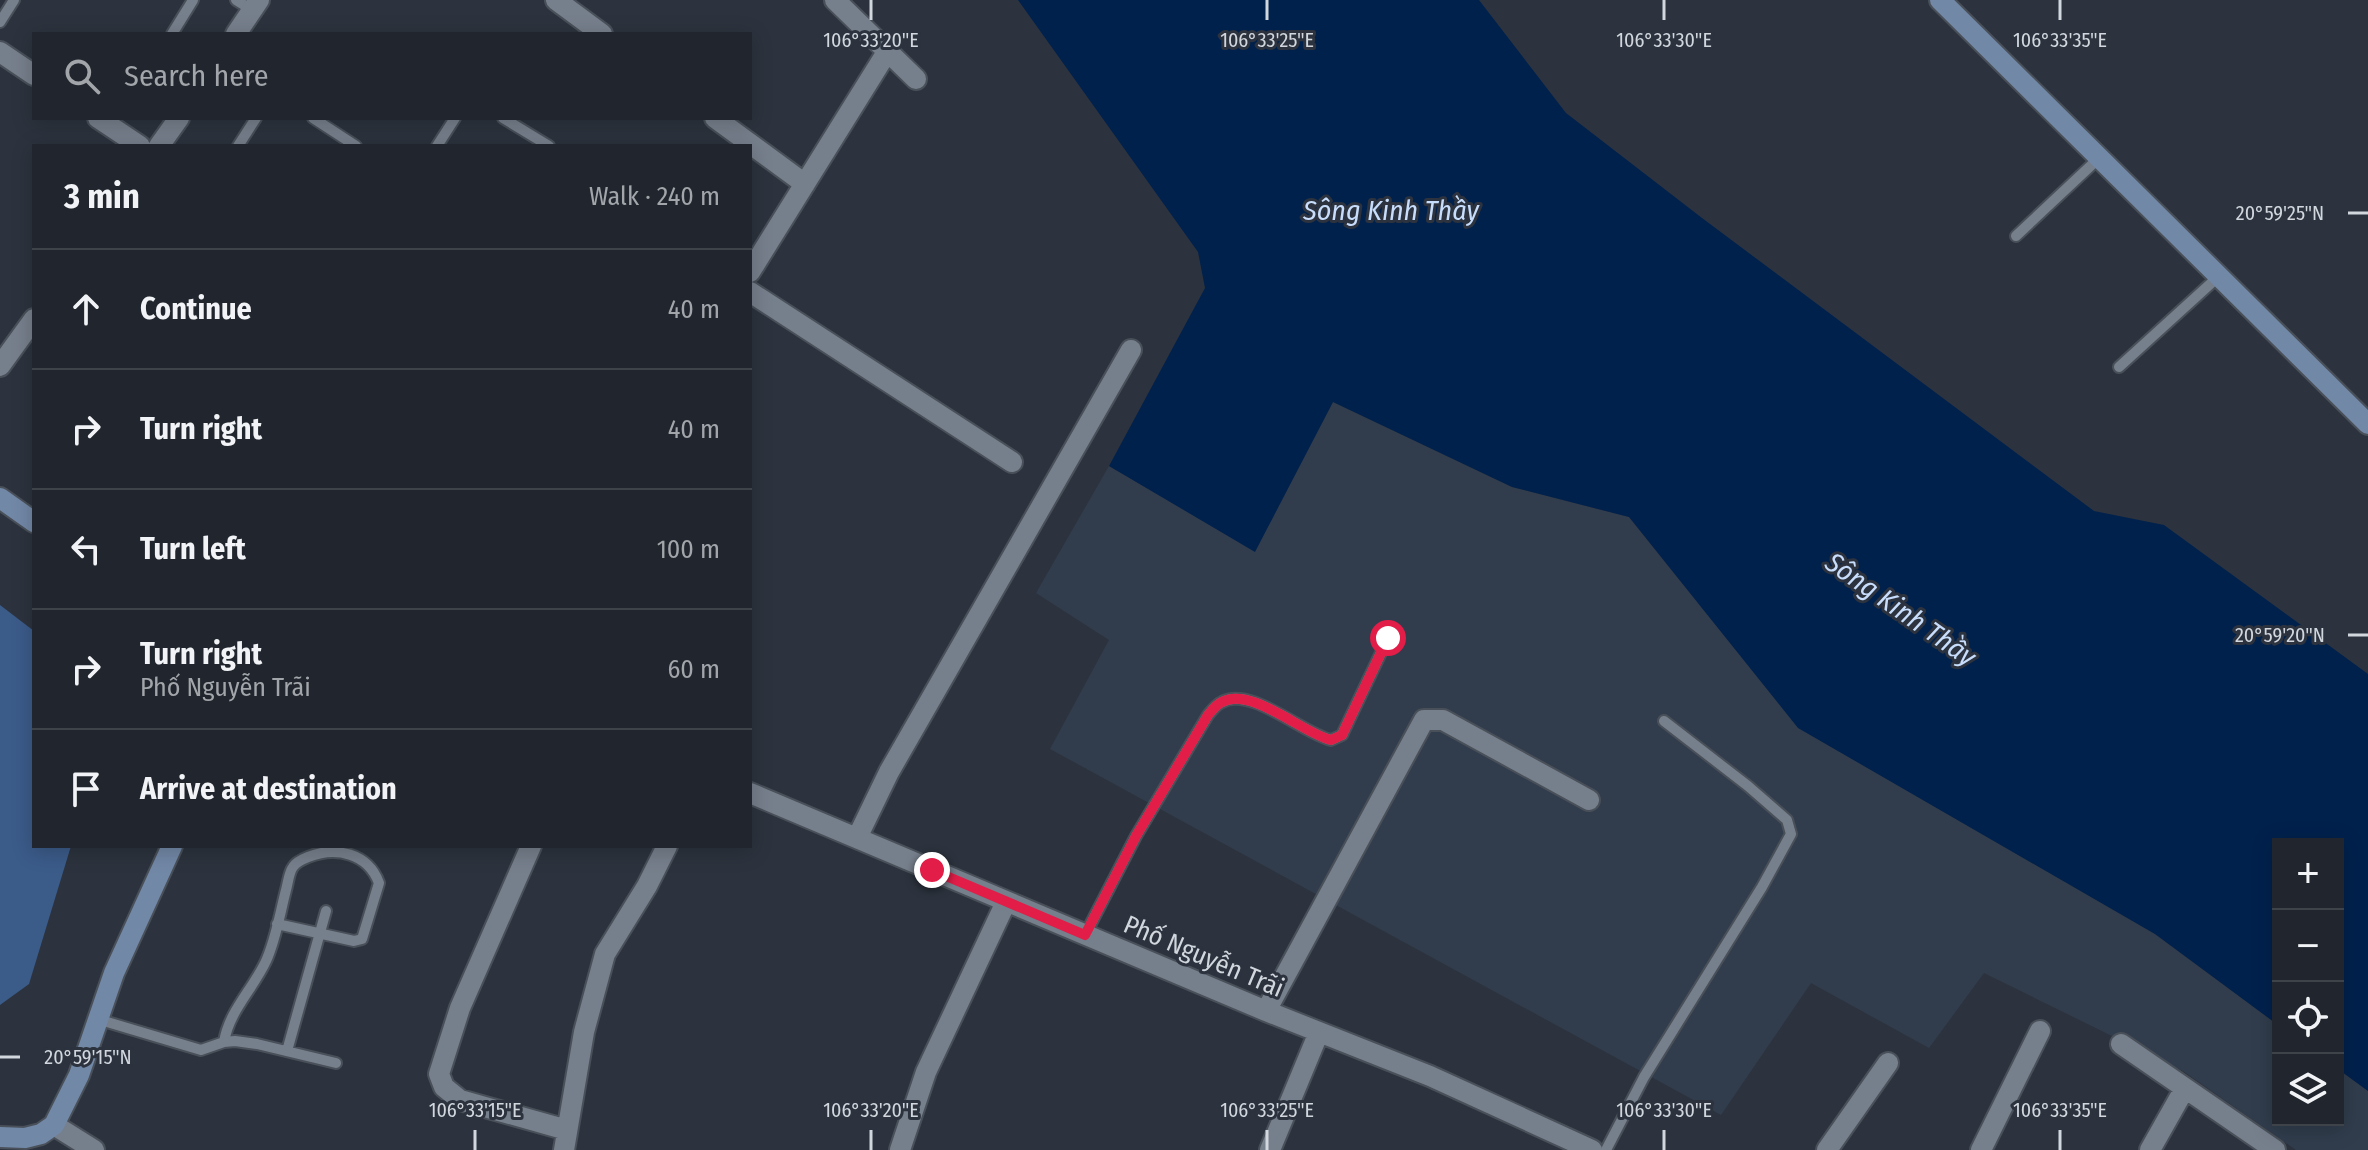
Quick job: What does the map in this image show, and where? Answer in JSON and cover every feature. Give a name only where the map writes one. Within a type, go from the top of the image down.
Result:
[{"type":"street","points":[[556,0],[599,32]]},
{"type":"street","points":[[835,0],[916,79]]},
{"type":"street","points":[[1940,0],[2368,424]]},
{"type":"street","points":[[237,32],[249,3]]},
{"type":"street","points":[[0,52],[32,74]]},
{"type":"street","points":[[752,269],[887,52]]},
{"type":"street","points":[[160,144],[178,120]]},
{"type":"street","points":[[718,120],[750,144]]},
{"type":"street","points":[[108,121],[137,144]]},
{"type":"street","points":[[752,145],[805,184]]},
{"type":"street","points":[[752,293],[1012,462]]},
{"type":"street","points":[[0,366],[32,322]]},
{"type":"street","points":[[857,838],[889,772],[1131,350]]},
{"type":"street","points":[[0,498],[32,521]]},
{"type":"street","points":[[1266,1011],[1424,720],[1443,720],[1589,800]]},
{"type":"street","name":"Phố Nguyễn Trãi","points":[[752,794],[1266,1011],[1430,1076],[1592,1150]]},
{"type":"street","points":[[0,1137],[33,1136],[54,1125],[79,1075],[120,958],[171,848]]},
{"type":"street","points":[[530,848],[460,1008],[439,1074],[444,1087],[460,1100],[566,1140],[584,1032],[605,954],[647,886],[666,848]]},
{"type":"street","points":[[900,1150],[926,1072],[1006,902]]},
{"type":"street","points":[[1981,1150],[2040,1031]]},
{"type":"street","points":[[1270,1150],[1319,1032]]},
{"type":"street","points":[[2121,1044],[2275,1150]]},
{"type":"street","points":[[1827,1150],[1888,1063]]},
{"type":"street","points":[[2150,1150],[2185,1088]]},
{"type":"street","points":[[54,1125],[94,1150]]},
{"type":"lane","points":[[0,22],[14,0]]},
{"type":"lane","points":[[173,32],[193,0]]},
{"type":"lane","points":[[239,144],[255,120]]},
{"type":"lane","points":[[316,120],[353,144]]},
{"type":"lane","points":[[438,144],[454,120]]},
{"type":"lane","points":[[506,120],[546,144]]},
{"type":"lane","points":[[2016,236],[2099,158]]},
{"type":"lane","points":[[2119,367],[2219,276]]},
{"type":"lane","points":[[1085,935],[1136,836],[1208,715],[1220,702],[1233,698],[1250,700],[1331,740],[1342,735],[1388,638]]},
{"type":"lane","points":[[1606,1150],[1644,1077],[1769,876],[1791,834],[1787,820],[1664,721]]},
{"type":"lane","points":[[224,1042],[226,1027],[233,1013],[267,959],[292,867],[320,852],[335,851],[352,854],[366,862],[376,874],[379,883],[362,939],[354,941],[277,924]]},
{"type":"lane","points":[[287,1051],[326,911]]},
{"type":"lane","points":[[97,1019],[201,1050],[224,1042],[257,1044],[336,1063]]},
{"type":"shaded area","points":[[1333,402],[1512,487],[1629,517],[1799,728],[2155,934],[2272,1021],[2272,1126],[2344,1126],[2344,1073],[2368,1091],[2368,1150],[2296,1150],[2183,1071],[1984,973],[1929,1048],[1811,983],[1721,1115],[1050,749],[1109,640],[1036,593],[1109,466],[1255,551]]},
{"type":"shaded area","points":[[0,605],[32,629],[32,848],[70,848],[29,984],[0,1005]]},
{"type":"water","name":"Sông Kinh Thầy","points":[[1018,0],[1479,0],[1566,113],[1702,218],[2094,511],[2164,525],[2368,674],[2368,1091],[2344,1073],[2344,838],[2272,838],[2272,1021],[2155,934],[1798,728],[1629,517],[1512,487],[1333,402],[1255,552],[1109,466],[1205,288],[1198,252]]},
{"type":"route","points":[[932,870],[1085,935],[1136,836],[1208,715],[1220,702],[1233,698],[1250,700],[1331,740],[1342,735],[1388,638]]}]
